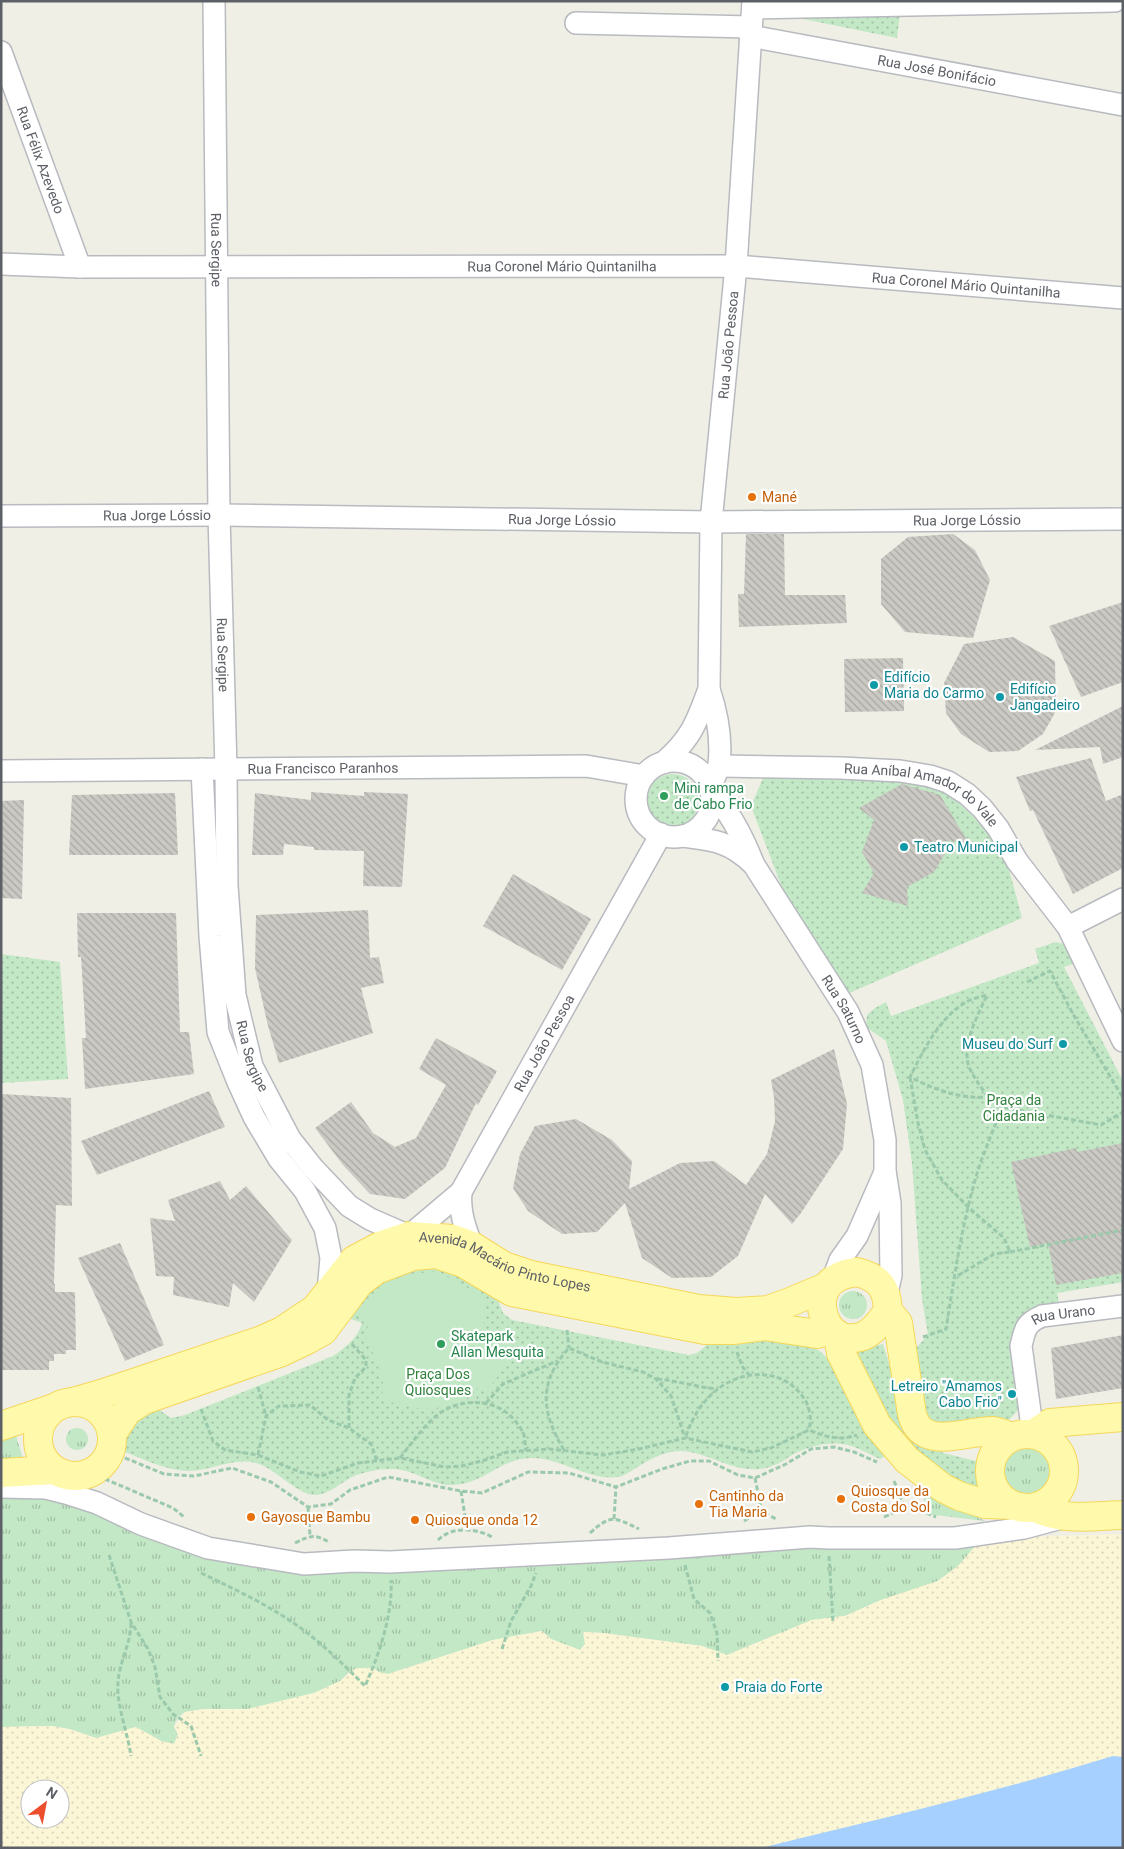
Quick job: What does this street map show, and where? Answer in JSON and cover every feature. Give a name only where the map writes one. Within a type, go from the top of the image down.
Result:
[{"type":"main road","name":"Avenida Macário Pinto Lopes","points":[[1,1426],[262,1340],[282,1331],[315,1309],[354,1260],[382,1245],[408,1236],[453,1239],[472,1246],[504,1266],[531,1275],[700,1309],[736,1312],[768,1310],[790,1302],[846,1274],[857,1272],[868,1275],[877,1282],[898,1323],[912,1414],[914,1422],[920,1430],[930,1435],[941,1437],[992,1431],[1022,1436]]},
{"type":"main road","name":"Avenida Macário Pinto Lopes","points":[[111,1443],[128,1410],[144,1400],[282,1352],[307,1340],[323,1331],[360,1283],[376,1270],[413,1256],[436,1254],[463,1263],[512,1292],[705,1330],[735,1330],[764,1326],[817,1334],[834,1333],[859,1337],[879,1324],[887,1302]]},
{"type":"main road","points":[[830,1283],[822,1305],[823,1318],[834,1333],[841,1353],[900,1470],[959,1496],[985,1504],[1023,1506],[1045,1504],[1054,1497],[1061,1487],[1064,1471],[1060,1454],[1044,1438],[1022,1436]]},
{"type":"main road","points":[[64,1405],[91,1405],[99,1410],[110,1425],[111,1443],[99,1468],[91,1473],[72,1476],[54,1470],[44,1459],[38,1444],[38,1434],[46,1415],[64,1405]]},
{"type":"main road","points":[[1123,1416],[1050,1424],[1000,1444],[993,1454],[989,1466],[990,1478],[994,1489],[1001,1499],[1065,1518],[1123,1515]]},
{"type":"main road","points":[[1,1473],[54,1470]]},
{"type":"street","name":"Rua Sergipe","points":[[214,1],[219,515],[226,769],[227,886],[234,995],[252,1066],[290,1139],[313,1168],[349,1206],[370,1219],[408,1236]]},
{"type":"street","points":[[576,23],[752,18],[1115,1]]},
{"type":"street","name":"Rua José Bonifácio","points":[[752,18],[1123,105]]},
{"type":"street","name":"Rua João Pessoa","points":[[711,790],[719,766],[718,724],[716,709],[709,689],[711,522],[736,266],[752,18]]},
{"type":"street","name":"Rua Félix Azevedo","points":[[1,52],[80,267]]},
{"type":"street","name":"Rua Coronel Mário Quintanilha","points":[[1,264],[80,267],[736,266],[1123,298]]},
{"type":"street","name":"Rua Jorge Lóssio","points":[[1,516],[219,515],[711,522],[1123,519]]},
{"type":"street","name":"Rua João Pessoa","points":[[663,762],[678,750],[687,739],[709,689]]},
{"type":"street","points":[[675,761],[686,763],[696,768],[705,777],[711,790],[710,812],[699,827],[672,835],[651,829],[643,820],[636,798],[638,786],[644,776],[656,765],[663,762],[675,761]]},
{"type":"street","name":"Rua Francisco Paranhos","points":[[1,771],[586,766],[644,776]]},
{"type":"street","name":"Rua Aníbal Amador do Vale","points":[[719,766],[870,768],[930,776],[948,782],[968,794],[982,808],[998,828],[1016,861],[1068,927]]},
{"type":"street","name":"Rua Sergipe","points":[[202,769],[206,878],[218,1032],[254,1117],[279,1159],[305,1190],[325,1228],[331,1258],[328,1292]]},
{"type":"street","name":"Rua Saturno","points":[[711,790],[722,803],[746,845],[754,865],[848,1012],[872,1064],[885,1140],[885,1172],[890,1203],[892,1276],[887,1302]]},
{"type":"street","name":"Rua João Pessoa","points":[[408,1236],[461,1192],[672,835]]},
{"type":"street","name":"Rua Saturno","points":[[672,835],[725,843],[742,853],[754,865]]},
{"type":"street","points":[[1123,899],[1068,927],[1123,1041]]},
{"type":"street","points":[[218,1032],[243,1026]]},
{"type":"street","name":"Rua Saturno","points":[[830,1283],[840,1260],[857,1236],[885,1172]]},
{"type":"street","points":[[461,1192],[462,1216],[472,1246]]},
{"type":"street","name":"Rua Urano","points":[[1022,1436],[1021,1346],[1024,1333],[1030,1321],[1042,1316],[1123,1306]]},
{"type":"street","points":[[1,1487],[46,1488],[66,1493],[97,1503],[141,1524],[208,1548],[304,1564],[536,1555],[683,1547],[810,1537],[954,1538],[1017,1529],[1065,1518]]},
{"type":"path","points":[[1027,982],[1050,971],[1078,1023],[1123,1098]]},
{"type":"path","points":[[1010,1252],[1004,1238],[968,1207],[942,1180],[925,1150],[918,1124],[910,1077],[921,1055],[952,1012],[968,1001],[986,995],[972,1026],[968,1045],[968,1065],[988,1097],[1002,1107],[1101,1124],[1123,1112]]},
{"type":"path","points":[[910,1077],[936,1090],[955,1096],[988,1097]]},
{"type":"path","points":[[946,1329],[968,1207],[981,1162],[1002,1107]]},
{"type":"path","points":[[954,1278],[994,1254],[1123,1230]]},
{"type":"path","points":[[567,1330],[570,1348]]},
{"type":"path","points":[[349,1428],[350,1395],[355,1378],[366,1367],[366,1360],[351,1343]]},
{"type":"path","points":[[564,1450],[554,1433],[546,1412],[547,1385],[557,1362],[570,1348]]},
{"type":"path","points":[[570,1348],[602,1362],[643,1372],[656,1379],[671,1396],[685,1438]]},
{"type":"path","points":[[486,1403],[503,1384],[557,1362]]},
{"type":"path","points":[[685,1438],[692,1418],[704,1402],[718,1389],[739,1377],[756,1374],[776,1376],[793,1385],[805,1398],[810,1414],[809,1430]]},
{"type":"path","points":[[656,1379],[718,1389]]},
{"type":"path","points":[[258,1387],[266,1416],[258,1455]]},
{"type":"path","points":[[400,1458],[436,1416],[448,1409],[467,1403],[486,1403],[502,1409],[514,1420],[524,1434],[526,1451]]},
{"type":"path","points":[[266,1416],[279,1406],[310,1405],[328,1420],[349,1428],[371,1444],[378,1461]]},
{"type":"path","points":[[201,1409],[213,1442],[225,1450],[258,1455],[300,1472],[321,1476],[358,1463],[400,1458],[445,1468],[485,1460],[506,1452],[564,1450],[603,1455],[685,1438],[752,1452],[771,1448],[809,1430],[827,1438],[848,1438],[867,1432],[878,1425]]},
{"type":"path","points":[[111,1443],[164,1474],[194,1476],[232,1468],[271,1482],[308,1507],[331,1504],[350,1490],[388,1477],[461,1491],[482,1493],[528,1472],[569,1474],[616,1488],[662,1469],[690,1461],[709,1461],[738,1476],[755,1478],[786,1464],[811,1449],[834,1447],[854,1452],[900,1470],[898,1486],[906,1508]]},
{"type":"path","points":[[91,1473],[173,1508],[185,1518]]},
{"type":"path","points":[[755,1478],[762,1512]]},
{"type":"path","points":[[614,1519],[616,1488]]},
{"type":"path","points":[[461,1491],[467,1529]]},
{"type":"path","points":[[308,1507],[310,1535]]},
{"type":"path","points":[[829,1538],[833,1622]]},
{"type":"path","points":[[683,1547],[688,1581],[694,1599],[710,1613],[717,1633],[718,1661]]},
{"type":"path","points":[[109,1555],[130,1622],[131,1634],[120,1666],[117,1685],[131,1756]]},
{"type":"path","points":[[502,1649],[512,1621],[536,1575],[536,1555]]},
{"type":"path","points":[[201,1573],[255,1599],[302,1629],[340,1661],[365,1686],[373,1668],[390,1608],[390,1562]]},
{"type":"path","points":[[130,1622],[148,1649],[156,1667],[160,1697],[173,1714],[191,1726],[201,1756]]},
{"type":"green space","points":[[900,13],[897,38],[793,17]]},
{"type":"green space","points":[[668,774],[678,774],[687,778],[695,786],[699,800],[695,814],[687,822],[678,826],[668,826],[659,822],[651,814],[647,805],[647,795],[651,786],[659,778]]},
{"type":"green space","points":[[763,778],[889,780],[944,789],[1003,847],[1022,918],[847,994],[784,893],[751,806]]},
{"type":"green space","name":"Praça da Cidadania","points":[[1056,942],[1067,945],[1076,963],[1064,967],[1123,1081],[1123,1282],[1057,1293],[1060,1307],[1026,1315],[1019,1409],[1010,1419],[942,1430],[928,1425],[912,1358],[917,1347],[928,1335],[922,1299],[912,1163],[903,1100],[886,1041],[866,1027],[867,1015],[886,1002],[891,1016],[1039,963],[1035,949]]},
{"type":"green space","points":[[1,954],[60,962],[68,1079],[1,1083]]},
{"type":"green space","name":"Praça Dos Quiosques","points":[[439,1265],[496,1295],[503,1313],[512,1320],[689,1355],[697,1353],[714,1339],[765,1336],[803,1341],[821,1352],[835,1366],[890,1453],[880,1459],[851,1446],[828,1444],[806,1449],[768,1467],[749,1469],[739,1468],[691,1452],[675,1451],[652,1459],[618,1477],[597,1476],[554,1462],[532,1458],[511,1462],[464,1484],[453,1485],[437,1483],[399,1469],[376,1470],[352,1477],[330,1490],[316,1495],[302,1491],[264,1466],[256,1463],[230,1463],[188,1471],[163,1467],[123,1451],[130,1422],[154,1406],[171,1418],[185,1415],[333,1356],[351,1342],[360,1329],[362,1323],[346,1317],[361,1296],[397,1270]]},
{"type":"green space","name":"Skatepark Allan Mesquita","points":[[434,1272],[461,1284],[485,1301],[483,1329],[517,1329],[509,1356],[502,1370],[485,1392],[477,1388],[454,1403],[442,1407],[408,1407],[382,1399],[383,1379],[365,1334],[368,1326],[367,1320],[357,1315],[372,1296],[389,1283],[410,1275]]},
{"type":"green space","points":[[853,1291],[863,1295],[867,1305],[863,1315],[853,1319],[843,1315],[839,1305],[843,1295]]},
{"type":"green space","points":[[883,1344],[907,1424],[943,1453],[976,1461],[986,1479],[987,1494],[949,1481],[901,1437],[849,1352]]},
{"type":"green space","points":[[77,1428],[85,1431],[88,1439],[85,1447],[77,1450],[69,1447],[66,1439],[69,1431]]},
{"type":"green space","points":[[16,1436],[25,1465],[1,1467],[1,1440]]},
{"type":"green space","points":[[1027,1444],[1036,1446],[1047,1455],[1052,1469],[1050,1478],[1041,1489],[1027,1494],[1018,1492],[1007,1483],[1002,1469],[1004,1460],[1013,1449]]},
{"type":"green space","points":[[918,1482],[985,1521],[918,1513],[925,1503]]},
{"type":"green space","points":[[1,1494],[100,1506],[284,1564],[669,1548],[978,1543],[959,1565],[938,1581],[881,1600],[845,1616],[812,1620],[727,1655],[702,1646],[584,1632],[585,1644],[580,1650],[551,1639],[542,1631],[493,1640],[388,1674],[350,1671],[340,1681],[314,1693],[248,1709],[204,1709],[185,1712],[178,1717],[174,1726],[178,1734],[174,1744],[161,1741],[136,1727],[96,1738],[69,1729],[52,1726],[1,1727]]},
{"type":"sand","name":"Praia do Forte","points":[[1123,1534],[1123,1833],[1054,1848],[1,1848],[1,1727],[52,1726],[69,1729],[96,1738],[136,1727],[161,1741],[174,1744],[178,1734],[174,1727],[185,1712],[204,1709],[248,1709],[314,1693],[340,1681],[356,1668],[373,1668],[388,1674],[493,1640],[542,1631],[551,1639],[580,1650],[585,1644],[583,1632],[702,1646],[727,1655],[812,1620],[845,1616],[881,1600],[938,1581],[959,1565],[978,1543],[1047,1536]]},
{"type":"water","points":[[1113,1756],[1123,1757],[1123,1848],[761,1848],[982,1793]]},
{"type":"building","points":[[746,534],[784,534],[785,595],[845,595],[847,623],[739,627],[738,594],[744,594]]},
{"type":"building","points":[[953,534],[975,550],[990,580],[973,638],[905,632],[881,604],[881,559],[908,537]]},
{"type":"building","points":[[1123,602],[1123,682],[1081,697],[1049,626]]},
{"type":"building","name":"Edifício Jangadeiro","points":[[1013,637],[1055,661],[1056,711],[1043,734],[1018,751],[989,752],[961,734],[946,713],[944,683],[964,644]]},
{"type":"building","name":"Edifício Maria do Carmo","points":[[903,658],[904,711],[845,712],[844,659]]},
{"type":"building","points":[[1123,706],[1123,757],[1103,764],[1100,747],[1035,750]]},
{"type":"building","points":[[1091,758],[1106,801],[1123,794],[1123,868],[1073,894],[1033,810],[1030,811],[1016,777]]},
{"type":"building","name":"Teatro Municipal","points":[[902,784],[940,795],[968,842],[944,841],[945,854],[934,872],[907,887],[908,906],[862,893],[874,873],[862,852],[874,820],[859,808]]},
{"type":"building","points":[[311,792],[364,796],[364,792],[408,794],[402,887],[363,886],[364,851],[314,850],[314,847],[284,844],[283,855],[252,855],[255,793],[311,800]]},
{"type":"building","points":[[175,793],[178,855],[69,855],[72,795]]},
{"type":"building","points":[[24,800],[22,899],[1,898],[1,801]]},
{"type":"building","points":[[513,874],[591,919],[562,970],[483,926]]},
{"type":"building","points":[[368,910],[370,958],[379,957],[384,983],[361,988],[373,1033],[279,1063],[268,1026],[255,968],[256,915]]},
{"type":"building","points":[[77,913],[176,913],[180,1032],[189,1032],[194,1074],[85,1089],[82,1038],[86,1038],[81,957],[78,957]]},
{"type":"building","points":[[436,1038],[497,1071],[478,1105],[476,1103],[445,1168],[405,1199],[370,1194],[343,1165],[315,1128],[351,1102],[373,1133],[395,1147],[416,1138],[446,1085],[419,1069]]},
{"type":"building","points":[[834,1049],[847,1104],[843,1149],[792,1224],[765,1194],[738,1256],[711,1277],[672,1278],[642,1258],[625,1203],[597,1232],[562,1234],[528,1211],[513,1188],[520,1154],[535,1126],[576,1119],[612,1140],[632,1161],[629,1189],[680,1163],[714,1161],[746,1185],[767,1154],[775,1121],[771,1080]]},
{"type":"building","points":[[209,1091],[225,1127],[97,1175],[81,1141]]},
{"type":"building","points":[[1,1094],[71,1098],[72,1206],[56,1205],[54,1284],[55,1292],[75,1292],[76,1350],[66,1350],[66,1354],[54,1354],[54,1361],[49,1361],[49,1370],[1,1370]]},
{"type":"building","points":[[1123,1143],[1123,1273],[1056,1285],[1048,1243],[1030,1247],[1011,1162],[1076,1148],[1077,1152]]},
{"type":"building","points":[[220,1181],[230,1200],[246,1186],[292,1240],[254,1302],[233,1283],[229,1307],[173,1295],[174,1277],[156,1276],[150,1218],[175,1221],[168,1200]]},
{"type":"building","points":[[120,1243],[164,1345],[125,1361],[78,1258]]},
{"type":"building","points":[[1123,1335],[1123,1388],[1056,1399],[1051,1348]]},
{"type":"place","name":"Mané","points":[[752,497]]},
{"type":"place","name":"Edifício Maria do Carmo","points":[[874,685]]},
{"type":"place","name":"Edifício Jangadeiro","points":[[1000,697]]},
{"type":"place","name":"Mini rampa de Cabo Frio","points":[[664,796]]},
{"type":"place","name":"Teatro Municipal","points":[[904,847]]},
{"type":"place","name":"Museu do Surf","points":[[1063,1044]]},
{"type":"place","name":"Skatepark Allan Mesquita","points":[[441,1344]]},
{"type":"place","name":"Letreiro \"Amamos Cabo Frio\"","points":[[1012,1394]]},
{"type":"place","name":"Quiosque da Costa do Sol","points":[[841,1499]]},
{"type":"place","name":"Cantinho da Tia Maria","points":[[699,1504]]},
{"type":"place","name":"Gayosque Bambu","points":[[251,1517]]},
{"type":"place","name":"Quiosque onda 12","points":[[415,1520]]},
{"type":"place","name":"Praia do Forte","points":[[725,1687]]}]
